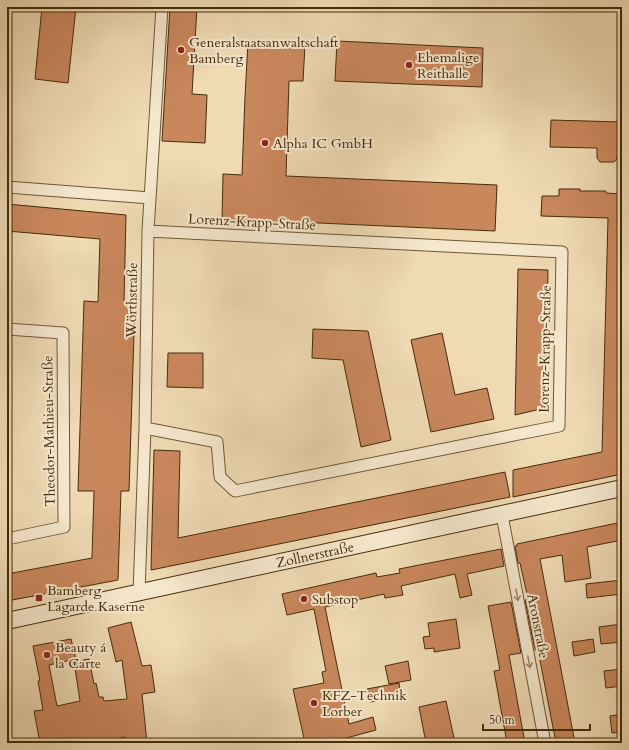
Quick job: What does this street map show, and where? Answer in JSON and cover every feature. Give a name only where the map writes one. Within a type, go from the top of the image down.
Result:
[{"type":"street","name":"Wörthstraße","points":[[138,593],[145,428],[148,231],[162,7]]},
{"type":"street","points":[[7,187],[150,198]]},
{"type":"street","name":"Lorenz-Krapp-Straße","points":[[145,428],[217,442],[220,477],[235,491],[560,426],[562,252],[148,231]]},
{"type":"street","name":"Theodor-Mathieu-Straße","points":[[7,329],[63,333],[64,527],[7,539]]},
{"type":"street","name":"Zollnerstraße","points":[[7,621],[622,488]]},
{"type":"street","name":"Aronstraße","points":[[502,515],[545,743]]},
{"type":"building","points":[[42,7],[76,7],[68,83],[35,79]]},
{"type":"building","name":"Generalstaatsanwaltschaft Bamberg","points":[[170,7],[197,7],[192,94],[207,95],[205,143],[162,141]]},
{"type":"building","name":"Ehemalige Reithalle","points":[[337,41],[483,48],[482,87],[335,81]]},
{"type":"building","points":[[248,42],[305,45],[303,81],[289,81],[286,176],[497,185],[495,231],[297,222],[297,224],[222,222],[223,174],[242,175]]},
{"type":"building","points":[[551,120],[622,122],[622,148],[618,148],[617,159],[614,162],[600,162],[597,158],[597,148],[550,147]]},
{"type":"building","points":[[559,189],[606,191],[606,193],[622,194],[622,474],[513,497],[513,470],[602,452],[608,218],[541,216],[542,196],[559,196]]},
{"type":"building","points":[[7,204],[126,215],[124,302],[135,303],[129,491],[121,491],[118,580],[7,601],[7,574],[92,558],[94,491],[78,491],[84,301],[98,302],[100,239],[7,231]]},
{"type":"building","points":[[518,269],[548,270],[545,408],[515,415]]},
{"type":"building","points":[[313,329],[368,331],[391,440],[361,447],[343,360],[312,358]]},
{"type":"building","points":[[442,333],[455,395],[487,388],[494,419],[431,432],[411,340]]},
{"type":"building","points":[[168,353],[203,353],[203,388],[167,387]]},
{"type":"building","points":[[154,450],[180,451],[178,538],[505,472],[510,497],[151,570]]},
{"type":"building","points":[[622,522],[622,540],[587,547],[591,578],[565,582],[562,555],[540,559],[575,743],[556,743],[538,650],[535,650],[525,600],[528,599],[515,546],[517,546],[517,544]]},
{"type":"building","points":[[501,549],[504,566],[467,574],[472,595],[460,598],[455,574],[401,586],[403,595],[385,598],[384,594],[325,607],[349,724],[373,717],[376,730],[328,743],[305,743],[293,689],[324,683],[322,672],[326,671],[314,609],[287,615],[282,594],[376,573],[377,577],[400,573],[399,569]]},
{"type":"building","points":[[622,580],[622,594],[587,598],[586,584]]},
{"type":"building","points":[[511,602],[521,653],[509,655],[525,743],[507,743],[494,671],[500,670],[488,606]]},
{"type":"building","points":[[456,619],[460,648],[434,652],[434,648],[425,649],[423,637],[430,636],[428,623]]},
{"type":"building","points":[[131,622],[142,666],[151,665],[155,692],[142,694],[147,743],[126,743],[125,737],[95,743],[40,743],[34,711],[43,710],[38,681],[40,681],[33,646],[71,639],[76,659],[49,665],[57,706],[80,701],[74,662],[89,659],[94,684],[96,683],[99,697],[103,697],[104,701],[127,699],[122,660],[116,662],[108,628]]},
{"type":"building","points":[[622,624],[622,642],[601,644],[599,627]]},
{"type":"building","points":[[593,639],[595,652],[574,656],[572,642]]},
{"type":"building","points":[[408,661],[411,680],[389,684],[385,666]]},
{"type":"building","points":[[622,669],[622,686],[606,688],[604,671]]},
{"type":"building","points":[[399,683],[401,696],[370,702],[367,689]]},
{"type":"building","points":[[446,701],[455,743],[426,743],[419,707]]},
{"type":"building","points":[[622,714],[622,732],[612,733],[610,716]]},
{"type":"place","name":"Generalstaatsanwaltschaft Bamberg","points":[[181,50]]},
{"type":"place","name":"Ehemalige Reithalle","points":[[409,65]]},
{"type":"place","name":"Alpha IC GmbH","points":[[265,143]]},
{"type":"place","name":"Bamberg Lagarde Kaserne","points":[[39,598]]},
{"type":"place","name":"Substop","points":[[304,599]]},
{"type":"place","name":"Beauty á la Carte","points":[[47,655]]},
{"type":"place","name":"KFZ-Technik Lorber","points":[[314,703]]}]
